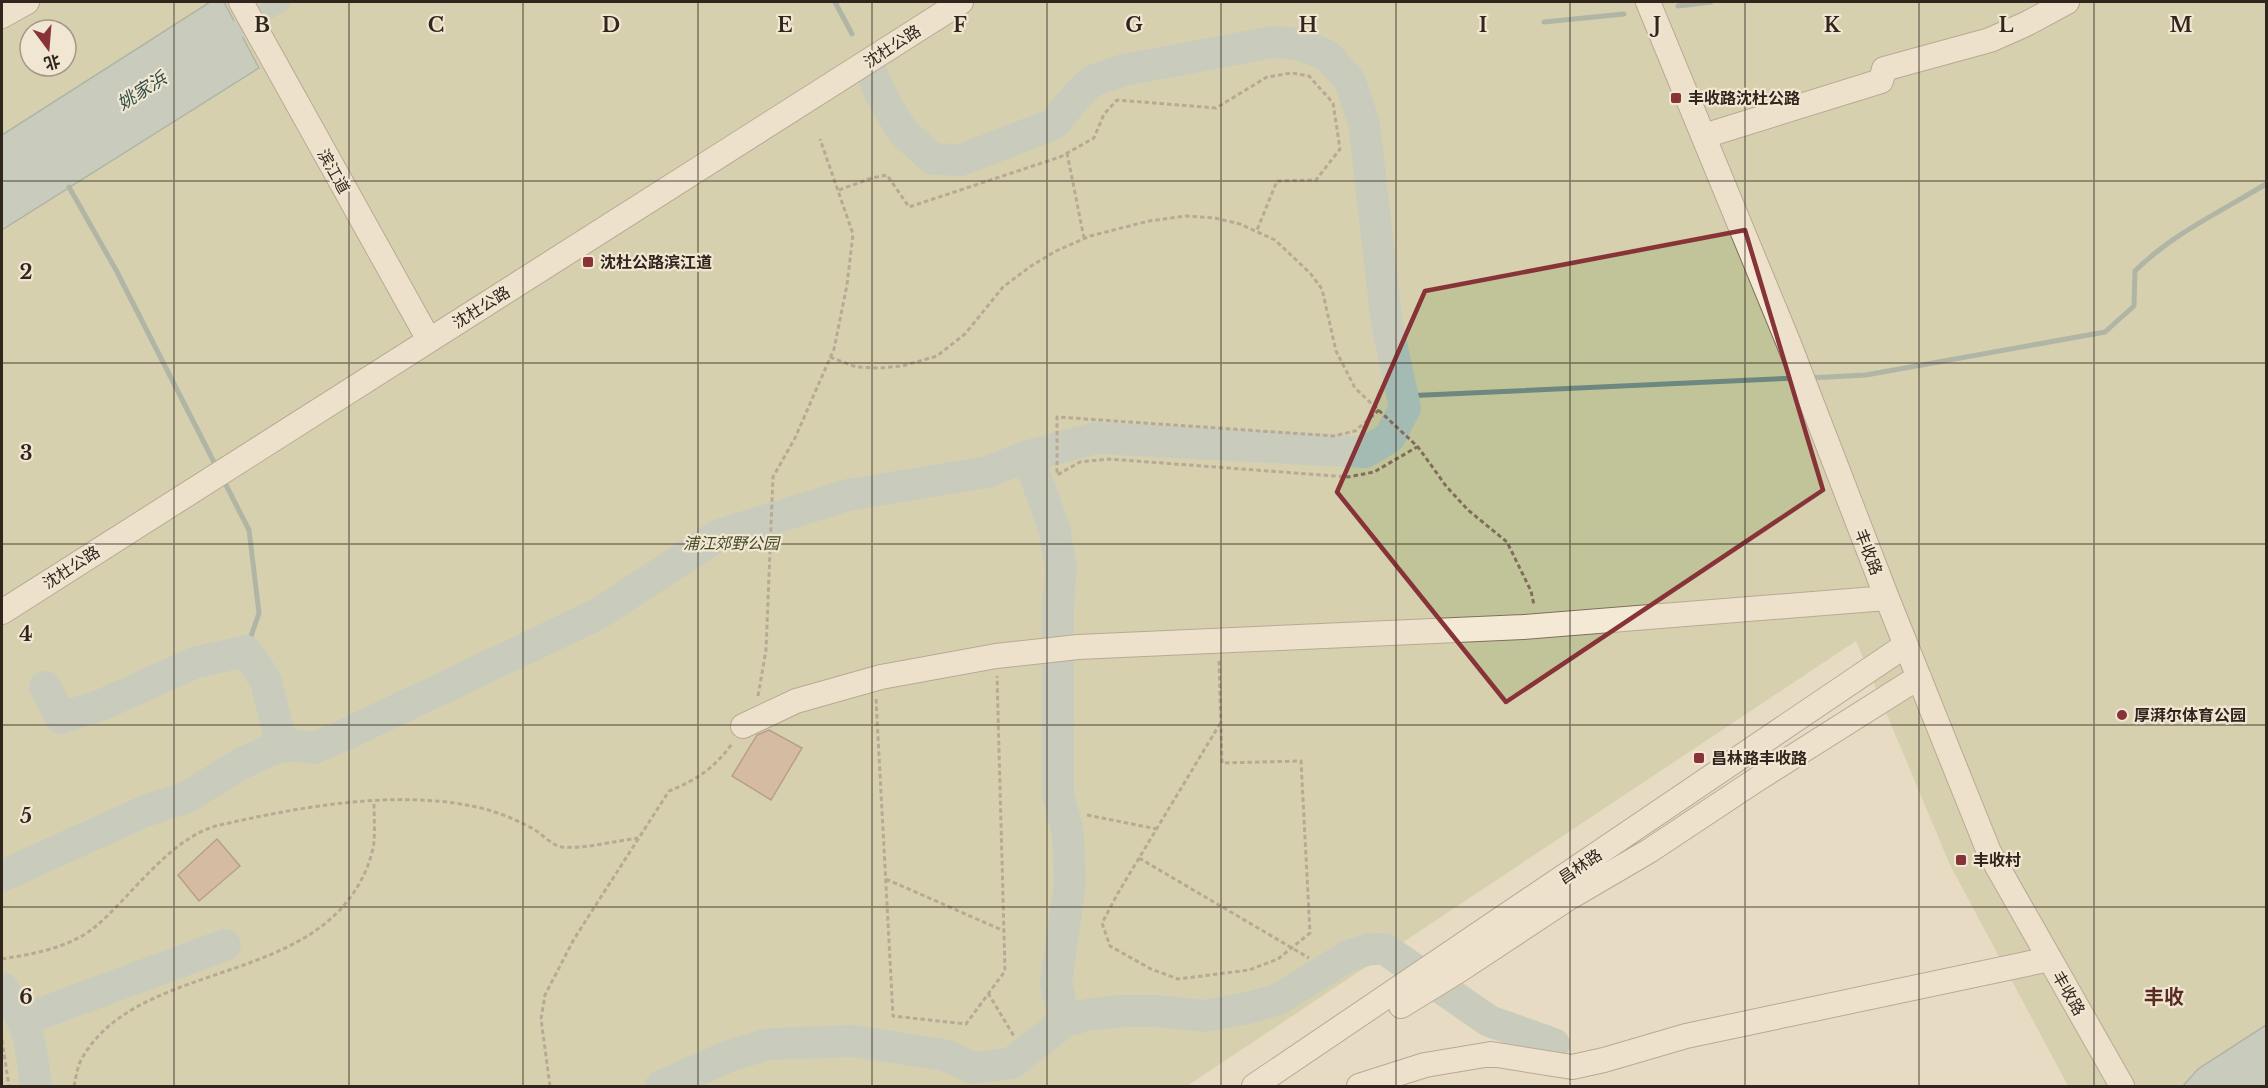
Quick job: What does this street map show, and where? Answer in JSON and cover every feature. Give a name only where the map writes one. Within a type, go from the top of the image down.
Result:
[{"type":"street","points":[[2,16],[27,2]]},
{"type":"street","name":"滨江道","points":[[241,2],[429,340]]},
{"type":"street","name":"沈杜公路","points":[[2,612],[961,2]]},
{"type":"street","name":"丰收路","points":[[1648,2],[1802,379],[1989,852],[2122,1086]]},
{"type":"street","points":[[1704,136],[1881,81],[1884,69],[1990,40],[2067,2]]},
{"type":"street","points":[[743,726],[796,701],[875,678],[996,656],[1078,647],[1537,626],[1887,598]]},
{"type":"street","name":"昌林路","points":[[1254,1086],[1451,964],[1906,645]]},
{"type":"street","name":"昌林路","points":[[1451,964],[1649,851],[1919,676]]},
{"type":"street","points":[[1359,1086],[1425,1065],[1491,1054],[1572,1066],[1604,1060],[1686,1036],[2050,959]]},
{"type":"street","name":"昌林路","points":[[1283,1086],[1405,994]]},
{"type":"path","points":[[839,190],[887,175],[909,207],[1034,167],[1067,153],[1094,138],[1104,114],[1117,100],[1216,108],[1267,77],[1292,73],[1309,75],[1334,103],[1340,148],[1316,180],[1277,182],[1257,230]]},
{"type":"path","points":[[758,697],[766,650],[773,477],[795,438],[830,357],[847,285],[853,234],[820,139]]},
{"type":"path","points":[[1067,153],[1084,238]]},
{"type":"path","points":[[830,357],[856,367],[880,368],[902,366],[937,356],[965,334],[1004,287],[1039,261],[1084,238],[1149,221],[1186,216],[1215,218],[1257,230],[1275,240],[1296,258],[1322,289],[1336,351],[1355,388],[1418,446],[1446,486],[1468,510],[1507,543],[1531,591],[1537,626]]},
{"type":"path","points":[[1379,410],[1355,431],[1334,436],[1057,417],[1057,475],[1080,462],[1109,459],[1348,477],[1374,472],[1418,446]]},
{"type":"path","points":[[1219,641],[1221,722],[1222,763],[1301,761],[1310,933],[1278,959],[1249,970],[1178,978],[1151,969],[1110,946],[1102,923],[1221,722]]},
{"type":"path","points":[[875,678],[892,1017],[966,1023],[1005,971],[996,656]]},
{"type":"path","points":[[550,1086],[541,1019],[545,995],[574,939],[669,791],[693,781],[716,764],[743,726]]},
{"type":"path","points":[[2,959],[58,946],[80,937],[95,927],[186,840],[217,825],[320,806],[374,801],[440,801],[474,806],[515,821],[560,847],[638,838]]},
{"type":"path","points":[[74,1086],[81,1061],[102,1032],[138,1006],[279,951],[303,940],[326,925],[345,906],[361,881],[374,844],[374,801]]},
{"type":"path","points":[[1087,815],[1156,829]]},
{"type":"path","points":[[1139,858],[1309,958]]},
{"type":"path","points":[[886,879],[1004,931]]},
{"type":"path","points":[[988,993],[1015,1038]]},
{"type":"path","points":[[2,1040],[9,1086]]},
{"type":"highlighted area","points":[[1745,230],[1823,490],[1506,702],[1337,492],[1425,291]]},
{"type":"green space","name":"浦江郊野公园","points":[[2,2],[2266,2],[2266,1086],[2068,1086],[1950,865],[1856,641],[1187,1086],[2,1086]]},
{"type":"water","points":[[210,2],[224,2],[259,68],[2,230],[2,135]]},
{"type":"water","points":[[2266,1025],[2266,1086],[2183,1086],[2198,1069]]},
{"type":"building","points":[[769,730],[802,748],[771,800],[732,776],[757,735]]},
{"type":"building","points":[[217,839],[240,866],[199,901],[178,875]]},
{"type":"waterway","name":"姚家浜","points":[[218,42],[282,2]]},
{"type":"waterway","points":[[835,2],[852,34]]},
{"type":"waterway","points":[[1678,6],[1711,2]]},
{"type":"waterway","points":[[1544,22],[1624,14]]},
{"type":"waterway","points":[[2,876],[145,811],[187,797],[239,765],[270,750],[292,745],[313,748],[340,737],[598,614],[719,535],[848,495],[987,472],[1028,456],[1096,438],[1365,452],[1389,438],[1405,408],[1387,324],[1364,123],[1350,81],[1328,56],[1299,44],[1273,42],[1124,70],[1092,81],[1054,124],[961,160],[933,159],[903,132],[882,97],[872,74]]},
{"type":"waterway","points":[[1809,378],[1866,375],[2105,332],[2134,306],[2135,271],[2149,258],[2181,234],[2266,184]]},
{"type":"waterway","points":[[69,187],[116,270],[217,468]]},
{"type":"waterway","points":[[1403,396],[1797,378]]},
{"type":"waterway","points":[[1028,456],[1054,528],[1061,567],[1058,608],[1058,794],[1068,833],[1070,883],[1056,983],[1065,1021]]},
{"type":"waterway","points":[[223,479],[249,530],[259,613],[246,651]]},
{"type":"waterway","points":[[45,687],[61,718],[101,705],[194,663],[246,651],[266,681],[282,747]]},
{"type":"waterway","points":[[23,1020],[225,945]]},
{"type":"waterway","points":[[661,1086],[732,1055],[768,1044],[853,1041],[944,1055],[974,1068],[1012,1063],[1065,1021],[1087,1015],[1120,1011],[1157,1011],[1204,1016],[1252,1007],[1279,999],[1348,956],[1370,949],[1385,949],[1489,1021],[1554,1044]]},
{"type":"waterway","points":[[2,988],[19,1012],[28,1034],[36,1086]]},
{"type":"place","name":"丰收路沈杜公路","points":[[1676,98]]},
{"type":"place","name":"沈杜公路滨江道","points":[[588,262]]},
{"type":"place","name":"厚湃尔体育公园","points":[[2122,715]]},
{"type":"place","name":"昌林路丰收路","points":[[1699,758]]},
{"type":"place","name":"丰收村","points":[[1961,860]]},
{"type":"district","name":"丰收","points":[[2164,997]]}]
